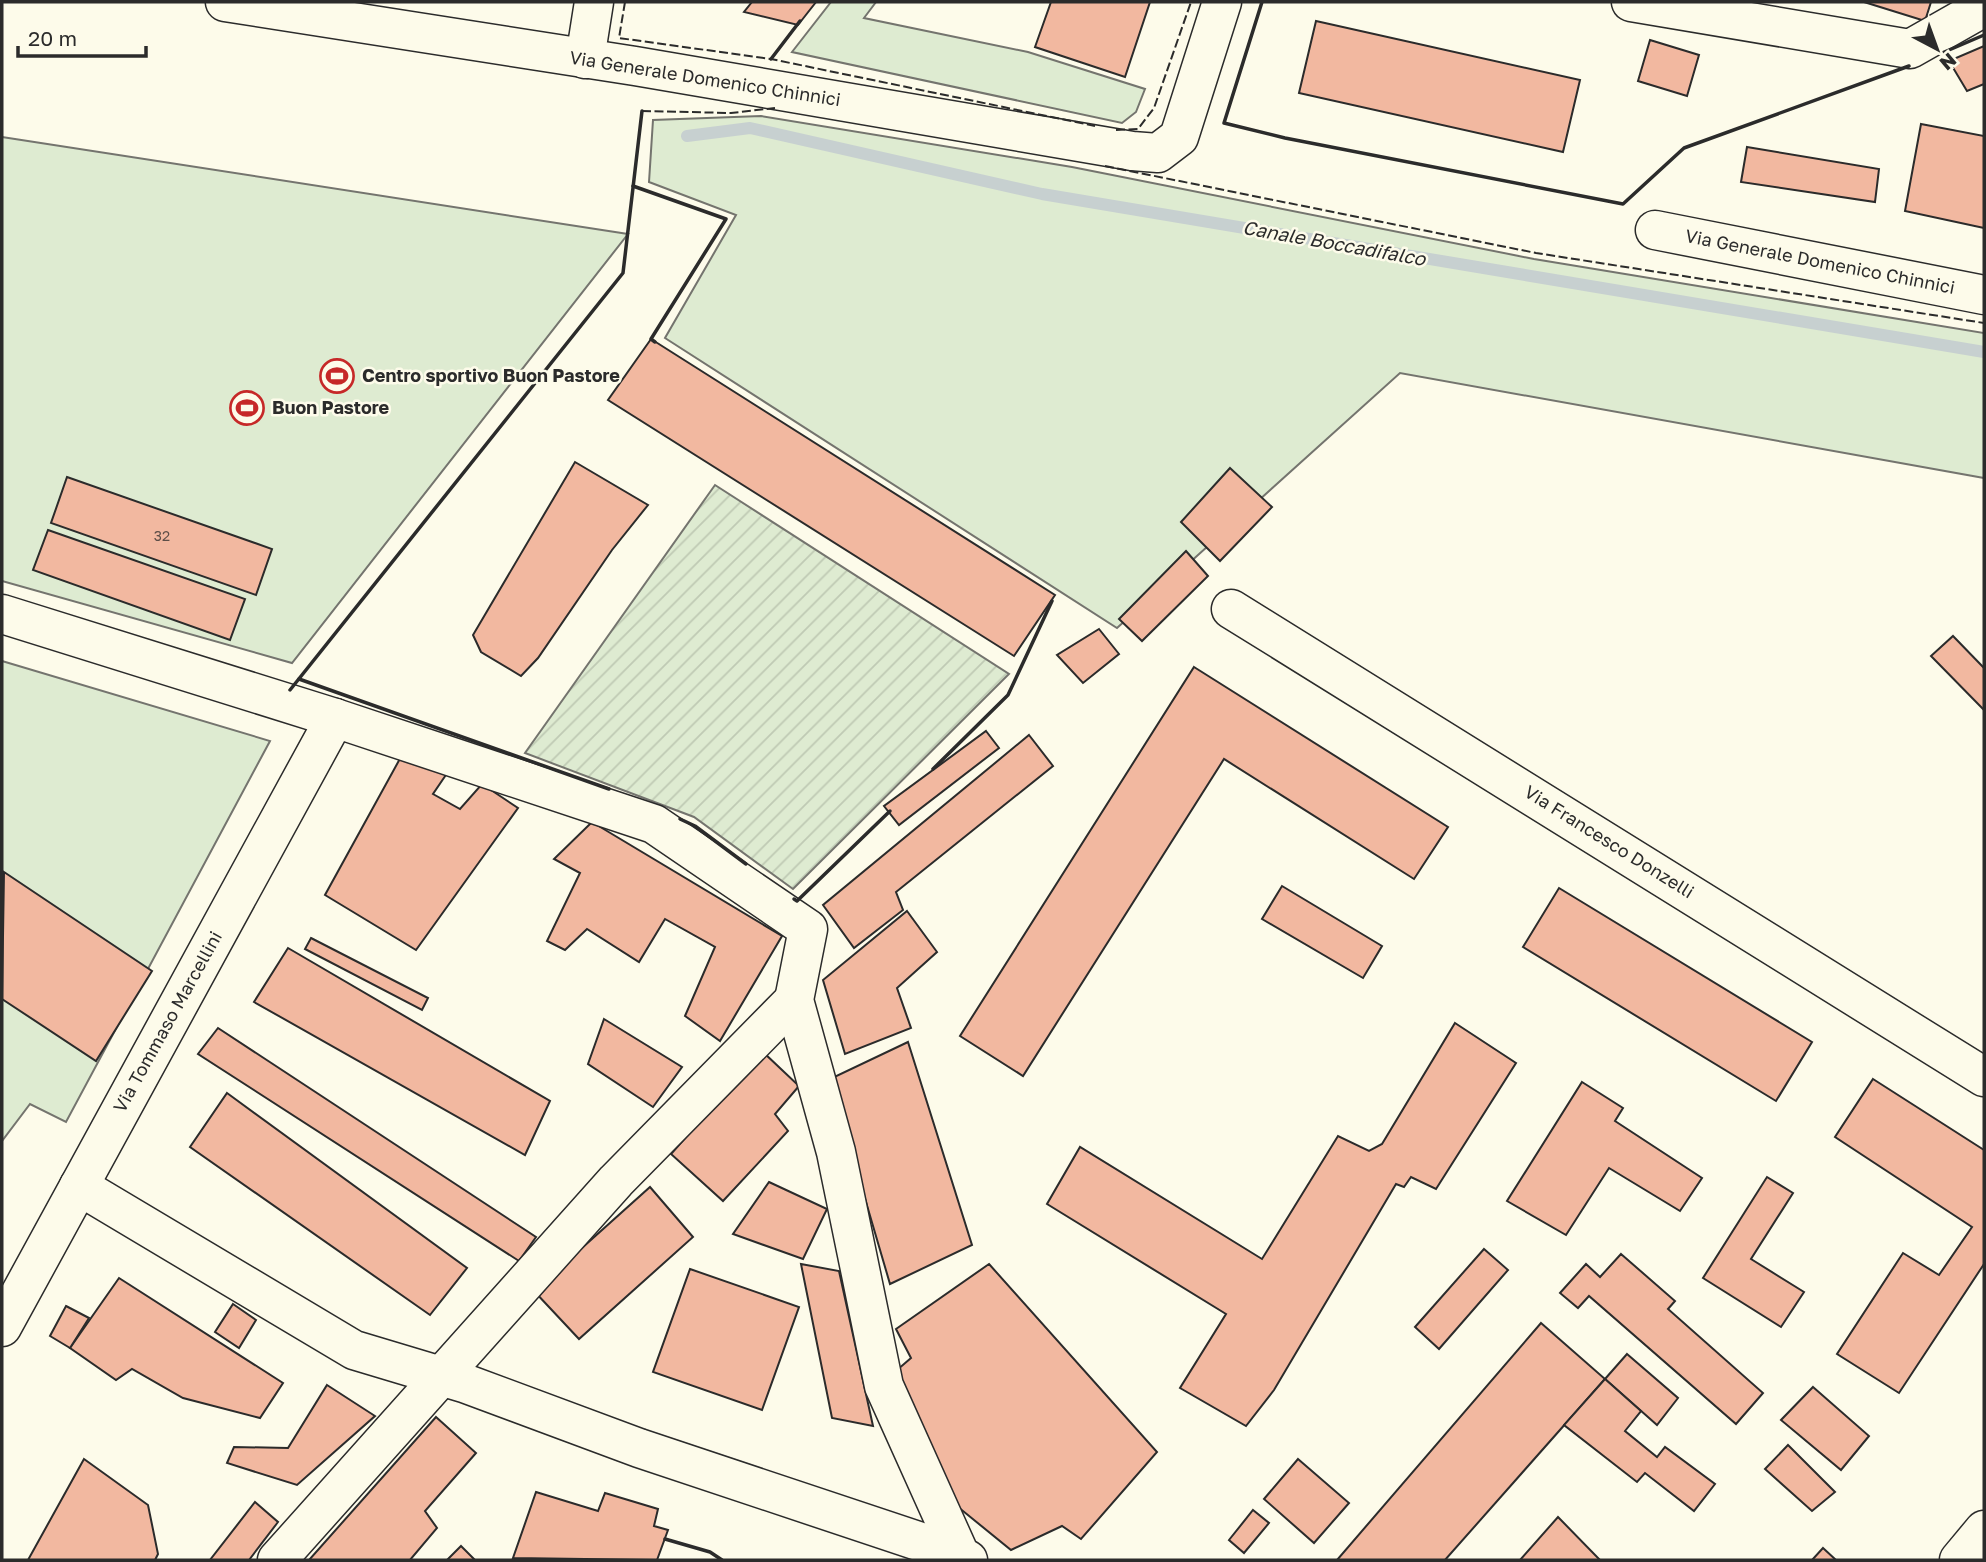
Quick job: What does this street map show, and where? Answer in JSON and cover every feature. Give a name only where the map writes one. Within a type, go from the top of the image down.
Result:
[{"type":"street","name":"Via Generale Domenico Chinnici","points":[[225,2],[585,59],[1132,151],[1158,153],[1179,137],[1223,2]]},
{"type":"street","points":[[585,59],[594,2]]},
{"type":"street","points":[[1631,2],[1910,49],[1984,7]]},
{"type":"street","name":"Via Generale Domenico Chinnici","points":[[1655,230],[1984,295]]},
{"type":"street","name":"Via Francesco Donzelli","points":[[1231,609],[1984,1077]]},
{"type":"street","points":[[2,614],[335,718],[654,824],[808,929],[794,1000],[836,1152],[884,1386],[964,1558]]},
{"type":"street","name":"Via Tommaso Marcellini","points":[[2,1327],[335,718]]},
{"type":"street","points":[[276,1560],[617,1181],[794,1000]]},
{"type":"street","points":[[79,1186],[354,1350],[440,1376],[639,1448],[964,1558]]},
{"type":"street","points":[[1959,1560],[1984,1530]]},
{"type":"green space","points":[[831,2],[876,2],[864,18],[1028,52],[1145,89],[1136,112],[1122,123],[792,52]]},
{"type":"green space","points":[[761,116],[1072,167],[1534,259],[1984,333],[1984,478],[1400,373],[1117,628],[665,338],[736,215],[649,182],[653,120]]},
{"type":"green space","name":"Buon Pastore","points":[[2,137],[628,234],[292,663],[2,581]]},
{"type":"green space","points":[[715,485],[1009,674],[793,889],[694,817],[525,753]]},
{"type":"green space","points":[[2,661],[270,741],[66,1122],[30,1104],[2,1141]]},
{"type":"building","points":[[752,2],[816,2],[798,25],[744,12]]},
{"type":"building","points":[[1051,2],[1150,2],[1125,77],[1035,47]]},
{"type":"building","points":[[1864,2],[1931,2],[1925,21]]},
{"type":"building","points":[[1316,21],[1580,80],[1563,152],[1299,93]]},
{"type":"building","points":[[1650,40],[1699,55],[1687,96],[1638,81]]},
{"type":"building","points":[[1984,46],[1984,84],[1967,91],[1949,61]]},
{"type":"building","points":[[1921,124],[1984,136],[1984,228],[1905,211]]},
{"type":"building","points":[[1747,147],[1879,169],[1875,202],[1741,182]]},
{"type":"building","points":[[651,339],[1055,595],[1014,656],[608,400]]},
{"type":"building","points":[[575,462],[648,505],[612,550],[538,658],[521,676],[481,652],[473,635]]},
{"type":"building","points":[[1230,468],[1272,507],[1220,561],[1181,522]]},
{"type":"building","points":[[67,477],[272,549],[256,595],[51,523]]},
{"type":"building","points":[[48,530],[245,599],[230,640],[33,570]]},
{"type":"building","points":[[1186,551],[1208,576],[1142,641],[1119,619]]},
{"type":"building","points":[[1099,629],[1119,654],[1083,683],[1057,655]]},
{"type":"building","points":[[1953,636],[1984,668],[1984,710],[1931,656]]},
{"type":"building","points":[[1194,667],[1448,827],[1414,879],[1224,759],[1023,1076],[960,1036]]},
{"type":"building","points":[[986,731],[999,748],[899,825],[884,806]]},
{"type":"building","points":[[1029,735],[1053,766],[896,892],[903,910],[854,948],[823,905]]},
{"type":"building","points":[[402,755],[452,766],[433,794],[460,809],[482,784],[518,808],[416,950],[325,895]]},
{"type":"building","points":[[592,822],[782,936],[720,1041],[685,1016],[715,947],[665,919],[639,962],[587,929],[565,950],[547,941],[580,873],[554,859]]},
{"type":"building","points":[[4,872],[152,971],[96,1061],[2,999]]},
{"type":"building","points":[[1282,886],[1382,946],[1363,978],[1262,919]]},
{"type":"building","points":[[1559,888],[1812,1042],[1776,1101],[1523,947]]},
{"type":"building","points":[[907,911],[937,952],[897,988],[911,1028],[845,1054],[823,980]]},
{"type":"building","points":[[311,938],[428,998],[422,1010],[305,949]]},
{"type":"building","points":[[288,948],[550,1101],[525,1155],[254,1002]]},
{"type":"building","points":[[604,1019],[682,1067],[653,1107],[588,1064]]},
{"type":"building","points":[[1455,1023],[1516,1063],[1436,1189],[1411,1177],[1404,1187],[1396,1184],[1274,1390],[1246,1426],[1180,1388],[1226,1314],[1047,1204],[1080,1147],[1262,1259],[1338,1136],[1369,1151],[1382,1144]]},
{"type":"building","points":[[218,1028],[536,1237],[519,1261],[198,1054]]},
{"type":"building","points":[[908,1042],[972,1245],[890,1284],[830,1079]]},
{"type":"building","points":[[762,1051],[799,1086],[775,1114],[788,1131],[723,1201],[671,1154]]},
{"type":"building","points":[[1873,1079],[1984,1150],[1984,1264],[1899,1393],[1837,1354],[1903,1253],[1939,1275],[1972,1227],[1835,1137]]},
{"type":"building","points":[[1582,1082],[1623,1108],[1615,1121],[1702,1178],[1680,1211],[1609,1168],[1566,1235],[1507,1201]]},
{"type":"building","points":[[227,1093],[467,1268],[430,1315],[190,1147]]},
{"type":"building","points":[[1767,1177],[1793,1193],[1751,1259],[1804,1292],[1781,1327],[1703,1278]]},
{"type":"building","points":[[769,1182],[827,1209],[803,1259],[733,1234]]},
{"type":"building","points":[[650,1187],[693,1237],[579,1339],[534,1291]]},
{"type":"building","points":[[1484,1249],[1508,1270],[1439,1349],[1415,1327]]},
{"type":"building","points":[[1621,1254],[1675,1301],[1668,1309],[1763,1393],[1736,1424],[1589,1296],[1578,1308],[1560,1293],[1586,1264],[1600,1277]]},
{"type":"building","points":[[801,1264],[839,1271],[873,1426],[832,1418]]},
{"type":"building","points":[[989,1264],[1157,1452],[1081,1539],[1062,1526],[1011,1550],[942,1494],[897,1370],[911,1358],[896,1329]]},
{"type":"building","points":[[690,1269],[799,1307],[762,1410],[653,1372]]},
{"type":"building","points":[[119,1278],[283,1383],[260,1418],[183,1398],[132,1369],[116,1380],[70,1348]]},
{"type":"building","points":[[233,1304],[256,1320],[239,1348],[215,1332]]},
{"type":"building","points":[[66,1306],[89,1318],[70,1348],[50,1336]]},
{"type":"building","points":[[1541,1323],[1605,1379],[1445,1560],[1337,1560]]},
{"type":"building","points":[[1627,1354],[1678,1398],[1657,1425],[1605,1379]]},
{"type":"building","points":[[1605,1379],[1641,1411],[1625,1431],[1657,1457],[1665,1447],[1715,1484],[1694,1511],[1645,1473],[1637,1482],[1564,1425]]},
{"type":"building","points":[[327,1385],[375,1416],[297,1485],[227,1463],[234,1447],[288,1448]]},
{"type":"building","points":[[1813,1387],[1869,1436],[1841,1470],[1781,1420]]},
{"type":"building","points":[[436,1417],[476,1453],[425,1511],[437,1528],[410,1560],[309,1560]]},
{"type":"building","points":[[1788,1445],[1835,1492],[1812,1511],[1765,1469]]},
{"type":"building","points":[[84,1459],[148,1505],[158,1554],[155,1560],[28,1560]]},
{"type":"building","points":[[1298,1459],[1349,1503],[1314,1543],[1264,1499]]},
{"type":"building","points":[[536,1492],[598,1511],[605,1493],[658,1509],[654,1526],[668,1530],[657,1560],[513,1558]]},
{"type":"building","points":[[255,1502],[278,1522],[249,1560],[210,1560]]},
{"type":"building","points":[[1253,1510],[1269,1523],[1244,1553],[1229,1540]]},
{"type":"building","points":[[1558,1517],[1600,1560],[1520,1560]]},
{"type":"building","points":[[461,1546],[475,1560],[447,1560]]},
{"type":"building","points":[[1823,1548],[1836,1560],[1812,1560]]},
{"type":"waterway","name":"Canale Boccadifalco","points":[[687,136],[750,128],[1042,194],[1984,352]]},
{"type":"fence","points":[[625,2],[619,38],[771,59],[1095,126]]},
{"type":"fence","points":[[1116,130],[1138,129],[1154,108],[1191,2]]},
{"type":"fence","points":[[642,111],[731,113],[775,108]]},
{"type":"fence","points":[[1105,166],[1536,253],[1984,323]]},
{"type":"wall","points":[[1262,2],[1224,123],[1285,138],[1623,204],[1684,148],[1909,66]]},
{"type":"wall","points":[[771,59],[800,21]]},
{"type":"wall","points":[[1942,53],[1984,35]]},
{"type":"wall","points":[[290,690],[623,273],[642,111]]},
{"type":"wall","points":[[633,186],[726,219],[651,339],[655,342]]},
{"type":"wall","points":[[933,769],[1008,695],[1052,601]]},
{"type":"wall","points":[[299,679],[609,789]]},
{"type":"wall","points":[[794,899],[797,901],[890,811]]},
{"type":"wall","points":[[680,819],[695,826],[746,864]]},
{"type":"wall","points":[[665,1539],[710,1552],[722,1560]]},
{"type":"place","name":"Centro sportivo Buon Pastore","points":[[337,376]]},
{"type":"place","name":"Buon Pastore","points":[[247,408]]}]
